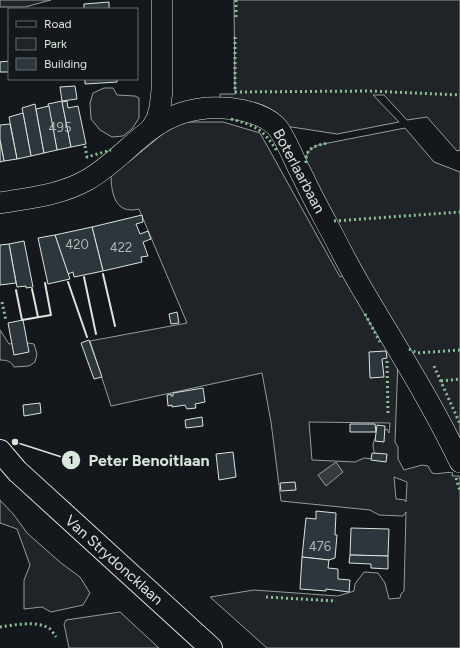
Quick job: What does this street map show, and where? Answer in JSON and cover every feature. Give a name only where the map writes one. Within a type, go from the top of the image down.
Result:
[{"type":"main road","name":"Van Strydoncklaan","points":[[0,451],[9,465],[211,648]]},
{"type":"street","points":[[151,129],[160,108],[162,90],[162,0]]},
{"type":"street","name":"Boterlaarbaan","points":[[0,203],[66,190],[86,181],[103,169],[151,129],[171,117],[183,112],[204,108],[222,108],[242,110],[260,115],[276,126],[286,143],[360,286],[406,362],[460,462]]},
{"type":"green space","points":[[0,0],[51,0],[25,7],[0,7]]},
{"type":"green space","points":[[234,0],[460,0],[460,150],[457,151],[427,117],[407,120],[384,95],[373,95],[399,122],[337,134],[285,126],[220,102],[220,94],[235,94]]},
{"type":"green space","points":[[104,88],[113,88],[117,95],[135,96],[139,98],[139,118],[132,129],[123,136],[112,137],[100,130],[91,119],[90,103],[93,93]]},
{"type":"green space","points":[[177,122],[223,122],[260,133],[340,277],[346,274],[398,359],[395,442],[398,447],[398,459],[404,470],[422,465],[428,466],[432,473],[453,473],[452,476],[459,476],[460,648],[267,648],[210,597],[254,590],[338,596],[354,591],[355,584],[364,572],[378,573],[385,583],[389,599],[400,598],[404,591],[406,512],[403,516],[379,515],[370,510],[281,501],[271,422],[262,373],[111,406],[90,341],[187,323],[139,209],[124,209],[116,201],[112,188],[111,174],[126,160],[130,161]],"holes":[[[309,422],[390,423],[389,433],[387,429],[384,430],[374,440],[373,447],[376,456],[374,459],[364,458],[355,462],[312,460]],[[394,477],[407,482],[406,502],[405,500],[396,499]]]},
{"type":"green space","points":[[405,128],[434,162],[460,172],[460,437],[456,438],[306,165],[308,153],[318,145]]},
{"type":"green space","points":[[0,330],[9,344],[23,342],[34,344],[37,354],[35,362],[29,366],[14,367],[8,361],[0,360]]},
{"type":"green space","points":[[0,500],[14,515],[27,533],[61,563],[80,577],[90,593],[83,605],[51,612],[42,607],[24,609],[24,580],[30,565],[17,529],[0,523]]},
{"type":"green space","points":[[120,612],[159,648],[69,648],[64,624],[66,620]]},
{"type":"shaded area","points":[[336,462],[343,472],[326,486],[318,475]]},
{"type":"building","points":[[109,2],[109,8],[84,8],[84,4]]},
{"type":"building","points":[[8,61],[8,72],[0,72],[0,62]]},
{"type":"building","points":[[85,80],[117,80],[117,82],[85,84]]},
{"type":"building","points":[[75,86],[77,99],[62,101],[60,87]]},
{"type":"building","points":[[62,101],[71,147],[57,150],[48,104]]},
{"type":"building","points":[[67,101],[68,108],[78,106],[86,144],[71,147],[62,102]]},
{"type":"building","points":[[35,104],[44,153],[31,156],[22,108]]},
{"type":"building","points":[[49,106],[57,150],[44,153],[36,109]]},
{"type":"building","points":[[23,113],[31,156],[17,159],[9,117]]},
{"type":"building","points":[[10,124],[17,159],[4,161],[0,140],[0,125]]},
{"type":"building","points":[[0,140],[4,161],[0,162]]},
{"type":"building","points":[[142,215],[143,222],[136,224],[140,234],[148,231],[151,239],[143,242],[148,256],[141,257],[142,262],[103,271],[92,227]]},
{"type":"building","points":[[92,227],[103,271],[74,277],[73,272],[68,274],[55,235]]},
{"type":"building","points":[[55,235],[70,279],[48,284],[38,238]]},
{"type":"building","points":[[24,241],[33,287],[26,288],[26,286],[17,287],[9,244]]},
{"type":"building","points":[[9,244],[16,283],[0,285],[0,245]]},
{"type":"building","points":[[177,312],[179,323],[171,324],[169,314]]},
{"type":"building","points":[[23,320],[29,352],[14,355],[8,323]]},
{"type":"building","points":[[89,340],[102,377],[94,379],[81,343]]},
{"type":"building","points":[[386,351],[387,358],[382,359],[384,377],[370,378],[369,352]]},
{"type":"building","points":[[203,388],[205,402],[195,404],[196,408],[187,409],[185,405],[172,407],[172,405],[168,406],[167,395],[171,394],[171,396],[173,396],[173,393]]},
{"type":"building","points":[[40,403],[41,413],[24,416],[23,405]]},
{"type":"building","points":[[202,417],[203,426],[186,428],[185,420]]},
{"type":"building","points":[[350,424],[375,424],[376,432],[350,432]]},
{"type":"building","points":[[377,425],[385,426],[384,442],[375,441]]},
{"type":"building","points":[[233,452],[236,477],[219,480],[216,454]]},
{"type":"building","points":[[372,453],[387,454],[386,462],[371,460]]},
{"type":"building","points":[[295,482],[296,490],[281,491],[280,483]]},
{"type":"building","points":[[316,511],[336,513],[335,535],[337,535],[335,558],[329,560],[302,557],[306,518],[316,519]]},
{"type":"building","points":[[351,528],[389,529],[388,556],[350,555]]},
{"type":"building","points":[[350,555],[388,556],[388,569],[371,568],[371,564],[349,563]]},
{"type":"building","points":[[302,557],[329,560],[328,568],[338,569],[338,579],[350,580],[349,592],[326,589],[326,591],[300,589]]},
{"type":"hedge","points":[[236,0],[236,17]]},
{"type":"hedge","points":[[235,37],[235,92],[369,91],[460,95]]},
{"type":"hedge","points":[[231,119],[258,129],[277,151]]},
{"type":"hedge","points":[[306,163],[307,154],[311,148],[328,143]]},
{"type":"hedge","points":[[85,146],[87,157],[111,150]]},
{"type":"hedge","points":[[334,221],[460,212]]},
{"type":"hedge","points":[[2,302],[6,321]]},
{"type":"hedge","points":[[365,314],[380,342]]},
{"type":"hedge","points":[[409,349],[417,353],[460,350]]},
{"type":"hedge","points":[[387,361],[388,415]]},
{"type":"hedge","points":[[434,366],[460,424]]},
{"type":"hedge","points":[[441,381],[460,379]]},
{"type":"hedge","points":[[456,478],[460,491]]},
{"type":"hedge","points":[[266,597],[336,601]]},
{"type":"hedge","points":[[0,627],[19,624],[45,626],[50,629],[56,637]]},
{"type":"wall","points":[[103,274],[115,326]]},
{"type":"wall","points":[[84,277],[96,334]]},
{"type":"wall","points":[[68,282],[87,337]]},
{"type":"wall","points":[[16,290],[22,320],[51,315],[45,283]]},
{"type":"wall","points":[[32,289],[38,317]]},
{"type":"place","name":"Peter Benoitlaan","points":[[15,442]]}]
